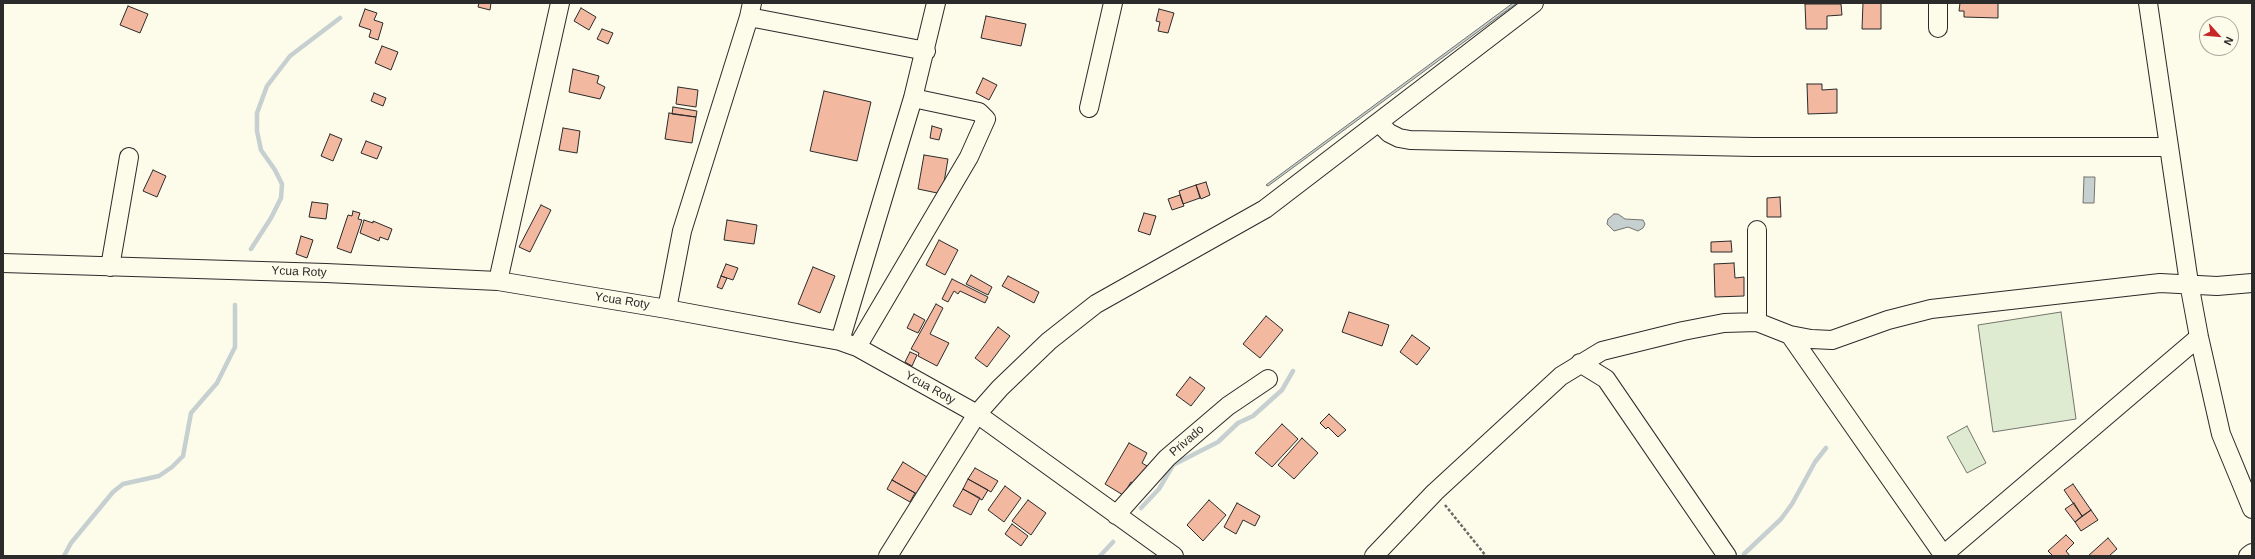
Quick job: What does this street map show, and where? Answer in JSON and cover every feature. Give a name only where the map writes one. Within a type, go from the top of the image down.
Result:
[{"type":"street","points":[[498,281],[560,3]]},
{"type":"street","points":[[840,341],[913,98],[926,51],[936,3]]},
{"type":"street","points":[[1089,108],[1113,3]]},
{"type":"street","points":[[888,556],[977,414],[1000,388],[1044,346],[1096,304],[1265,209],[1534,3]]},
{"type":"street","points":[[1938,3],[1938,28]]},
{"type":"street","points":[[2148,3],[2189,283],[2199,337],[2221,434],[2252,509]]},
{"type":"street","points":[[667,309],[682,231],[751,10],[926,51]]},
{"type":"street","points":[[857,346],[970,157],[986,119],[978,112],[913,98]]},
{"type":"street","points":[[1379,123],[1389,133],[1399,138],[1410,140],[1754,148],[2169,147]]},
{"type":"street","points":[[110,267],[129,157]]},
{"type":"street","points":[[1757,230],[1757,322]]},
{"type":"street","name":"Ycua Roty","points":[[3,264],[326,273],[498,281],[667,309],[840,341],[857,346],[977,414],[1174,556]]},
{"type":"street","points":[[1374,556],[1435,492],[1537,397],[1580,363],[1602,351],[1683,331],[1724,323],[1757,322],[1790,335],[1810,339],[1832,340],[1888,320],[1931,309],[2160,282],[2217,286],[2252,283]]},
{"type":"street","points":[[1790,335],[1944,556],[2199,337]]},
{"type":"street","points":[[1580,363],[1606,379],[1727,556]]},
{"type":"street","name":"Privado","points":[[1116,515],[1168,458],[1228,406],[1268,379]]},
{"type":"street","points":[[2248,556],[2252,553]]},
{"type":"path","points":[[1435,492],[1486,556]]},
{"type":"green space","points":[[2061,312],[2076,419],[1993,432],[1978,325]]},
{"type":"green space","points":[[1967,426],[1986,463],[1967,473],[1947,437]]},
{"type":"shaded area","points":[[1513,3],[1517,3],[1268,186],[1266,185]]},
{"type":"shaded area","points":[[2084,177],[2095,177],[2094,203],[2083,203]]},
{"type":"shaded area","points":[[1614,214],[1618,214],[1625,219],[1643,220],[1645,224],[1643,228],[1638,231],[1628,227],[1614,231],[1607,224],[1608,219]]},
{"type":"building","points":[[479,3],[491,3],[490,10],[478,7]]},
{"type":"building","points":[[1863,3],[1881,3],[1881,29],[1862,29]]},
{"type":"building","points":[[1960,3],[1998,3],[1998,18],[1964,17],[1964,11],[1959,11]]},
{"type":"building","points":[[1805,4],[1841,4],[1842,15],[1827,16],[1827,29],[1806,29]]},
{"type":"building","points":[[128,6],[148,14],[140,33],[120,25]]},
{"type":"building","points":[[581,8],[596,17],[589,30],[574,21]]},
{"type":"building","points":[[365,9],[377,13],[374,20],[383,23],[378,40],[369,37],[371,30],[359,26]]},
{"type":"building","points":[[1159,9],[1174,13],[1168,33],[1158,31],[1160,22],[1156,21]]},
{"type":"building","points":[[986,16],[1026,24],[1021,46],[981,38]]},
{"type":"building","points":[[602,29],[613,33],[608,44],[597,39]]},
{"type":"building","points":[[382,46],[398,52],[391,70],[375,63]]},
{"type":"building","points":[[573,69],[599,76],[597,83],[605,87],[600,99],[569,92]]},
{"type":"building","points":[[983,78],[997,85],[989,100],[976,93]]},
{"type":"building","points":[[1807,84],[1822,84],[1822,90],[1837,89],[1837,113],[1808,114]]},
{"type":"building","points":[[678,87],[698,90],[696,107],[676,104]]},
{"type":"building","points":[[824,91],[871,102],[857,161],[810,151]]},
{"type":"building","points":[[374,93],[386,98],[383,106],[371,101]]},
{"type":"building","points":[[673,107],[697,111],[696,117],[672,114]]},
{"type":"building","points":[[669,113],[696,117],[692,143],[665,139]]},
{"type":"building","points":[[932,126],[942,129],[939,140],[930,138]]},
{"type":"building","points":[[563,128],[580,131],[577,153],[559,150]]},
{"type":"building","points":[[330,134],[342,139],[333,161],[321,156]]},
{"type":"building","points":[[366,141],[382,147],[377,159],[361,153]]},
{"type":"building","points":[[924,155],[948,159],[942,194],[918,189]]},
{"type":"building","points":[[153,170],[166,176],[157,197],[143,191]]},
{"type":"building","points":[[1206,182],[1210,195],[1201,199],[1196,185]]},
{"type":"building","points":[[1196,185],[1200,198],[1183,204],[1179,191]]},
{"type":"building","points":[[1180,195],[1184,206],[1172,210],[1168,199]]},
{"type":"building","points":[[1780,197],[1781,217],[1767,217],[1767,198]]},
{"type":"building","points":[[312,202],[328,204],[326,219],[309,217]]},
{"type":"building","points":[[541,205],[551,210],[530,252],[519,247]]},
{"type":"building","points":[[353,211],[360,213],[358,219],[362,220],[351,253],[337,248],[348,215],[352,216]]},
{"type":"building","points":[[1144,213],[1156,216],[1150,235],[1138,231]]},
{"type":"building","points":[[364,220],[373,223],[373,221],[392,229],[388,240],[380,237],[379,241],[360,233]]},
{"type":"building","points":[[727,220],[757,225],[754,244],[724,240]]},
{"type":"building","points":[[301,236],[313,240],[307,258],[296,254]]},
{"type":"building","points":[[939,240],[958,250],[945,275],[926,265]]},
{"type":"building","points":[[1731,241],[1732,252],[1711,252],[1711,242]]},
{"type":"building","points":[[1734,263],[1735,278],[1744,277],[1744,296],[1715,297],[1714,264]]},
{"type":"building","points":[[726,264],[738,268],[733,280],[721,276]]},
{"type":"building","points":[[813,267],[835,276],[820,313],[798,304]]},
{"type":"building","points":[[971,275],[992,287],[988,295],[966,284]]},
{"type":"building","points":[[721,276],[727,278],[722,289],[717,287]]},
{"type":"building","points":[[1008,276],[1039,292],[1034,303],[1002,286]]},
{"type":"building","points":[[952,279],[988,297],[985,303],[960,291],[958,294],[954,291],[948,302],[942,299]]},
{"type":"building","points":[[936,304],[943,308],[930,334],[949,343],[937,366],[918,356],[919,353],[911,349]]},
{"type":"building","points":[[1349,312],[1389,325],[1382,346],[1342,332]]},
{"type":"building","points":[[914,314],[925,320],[918,333],[907,328]]},
{"type":"building","points":[[1266,316],[1283,330],[1260,358],[1243,344]]},
{"type":"building","points":[[998,327],[1010,336],[987,367],[975,358]]},
{"type":"building","points":[[1412,335],[1430,348],[1417,365],[1400,352]]},
{"type":"building","points":[[910,352],[917,355],[912,366],[905,362]]},
{"type":"building","points":[[1190,377],[1205,388],[1191,406],[1176,395]]},
{"type":"building","points":[[1329,414],[1346,430],[1338,437],[1328,427],[1326,429],[1320,423]]},
{"type":"building","points":[[1282,424],[1298,439],[1272,467],[1255,453]]},
{"type":"building","points":[[1302,438],[1318,453],[1294,479],[1278,465]]},
{"type":"building","points":[[1129,443],[1147,453],[1142,463],[1147,466],[1136,485],[1131,482],[1123,495],[1105,484]]},
{"type":"building","points":[[903,462],[927,477],[917,494],[892,480]]},
{"type":"building","points":[[975,468],[998,481],[991,492],[968,479]]},
{"type":"building","points":[[968,479],[988,490],[982,500],[963,489]]},
{"type":"building","points":[[892,480],[915,493],[910,502],[887,489]]},
{"type":"building","points":[[2073,484],[2091,510],[2082,516],[2064,490]]},
{"type":"building","points":[[1005,486],[1021,498],[1004,522],[988,510]]},
{"type":"building","points":[[963,489],[980,498],[971,515],[953,506]]},
{"type":"building","points":[[1028,500],[1046,513],[1031,535],[1012,521]]},
{"type":"building","points":[[1209,500],[1226,515],[1203,541],[1187,525]]},
{"type":"building","points":[[1237,503],[1260,516],[1255,526],[1243,520],[1236,534],[1224,527]]},
{"type":"building","points":[[2074,503],[2082,516],[2075,522],[2065,509]]},
{"type":"building","points":[[2091,510],[2098,520],[2081,531],[2075,522]]},
{"type":"building","points":[[1012,524],[1028,536],[1021,546],[1005,534]]},
{"type":"building","points":[[2066,535],[2074,543],[2066,551],[2070,556],[2053,556],[2048,551]]},
{"type":"building","points":[[2108,538],[2117,549],[2109,556],[2088,556]]},
{"type":"waterway","points":[[251,249],[271,218],[281,198],[282,184],[275,170],[261,150],[257,131],[257,113],[267,86],[290,56],[340,18]]},
{"type":"waterway","points":[[64,556],[71,543],[113,492],[123,484],[159,476],[172,467],[183,456],[191,413],[217,383],[235,347],[235,305]]},
{"type":"waterway","points":[[1141,508],[1159,489],[1173,465],[1218,442],[1238,423],[1253,416],[1282,390],[1293,371]]},
{"type":"waterway","points":[[1744,554],[1781,519],[1792,504],[1815,462],[1826,448]]},
{"type":"waterway","points":[[1100,556],[1113,542]]}]
